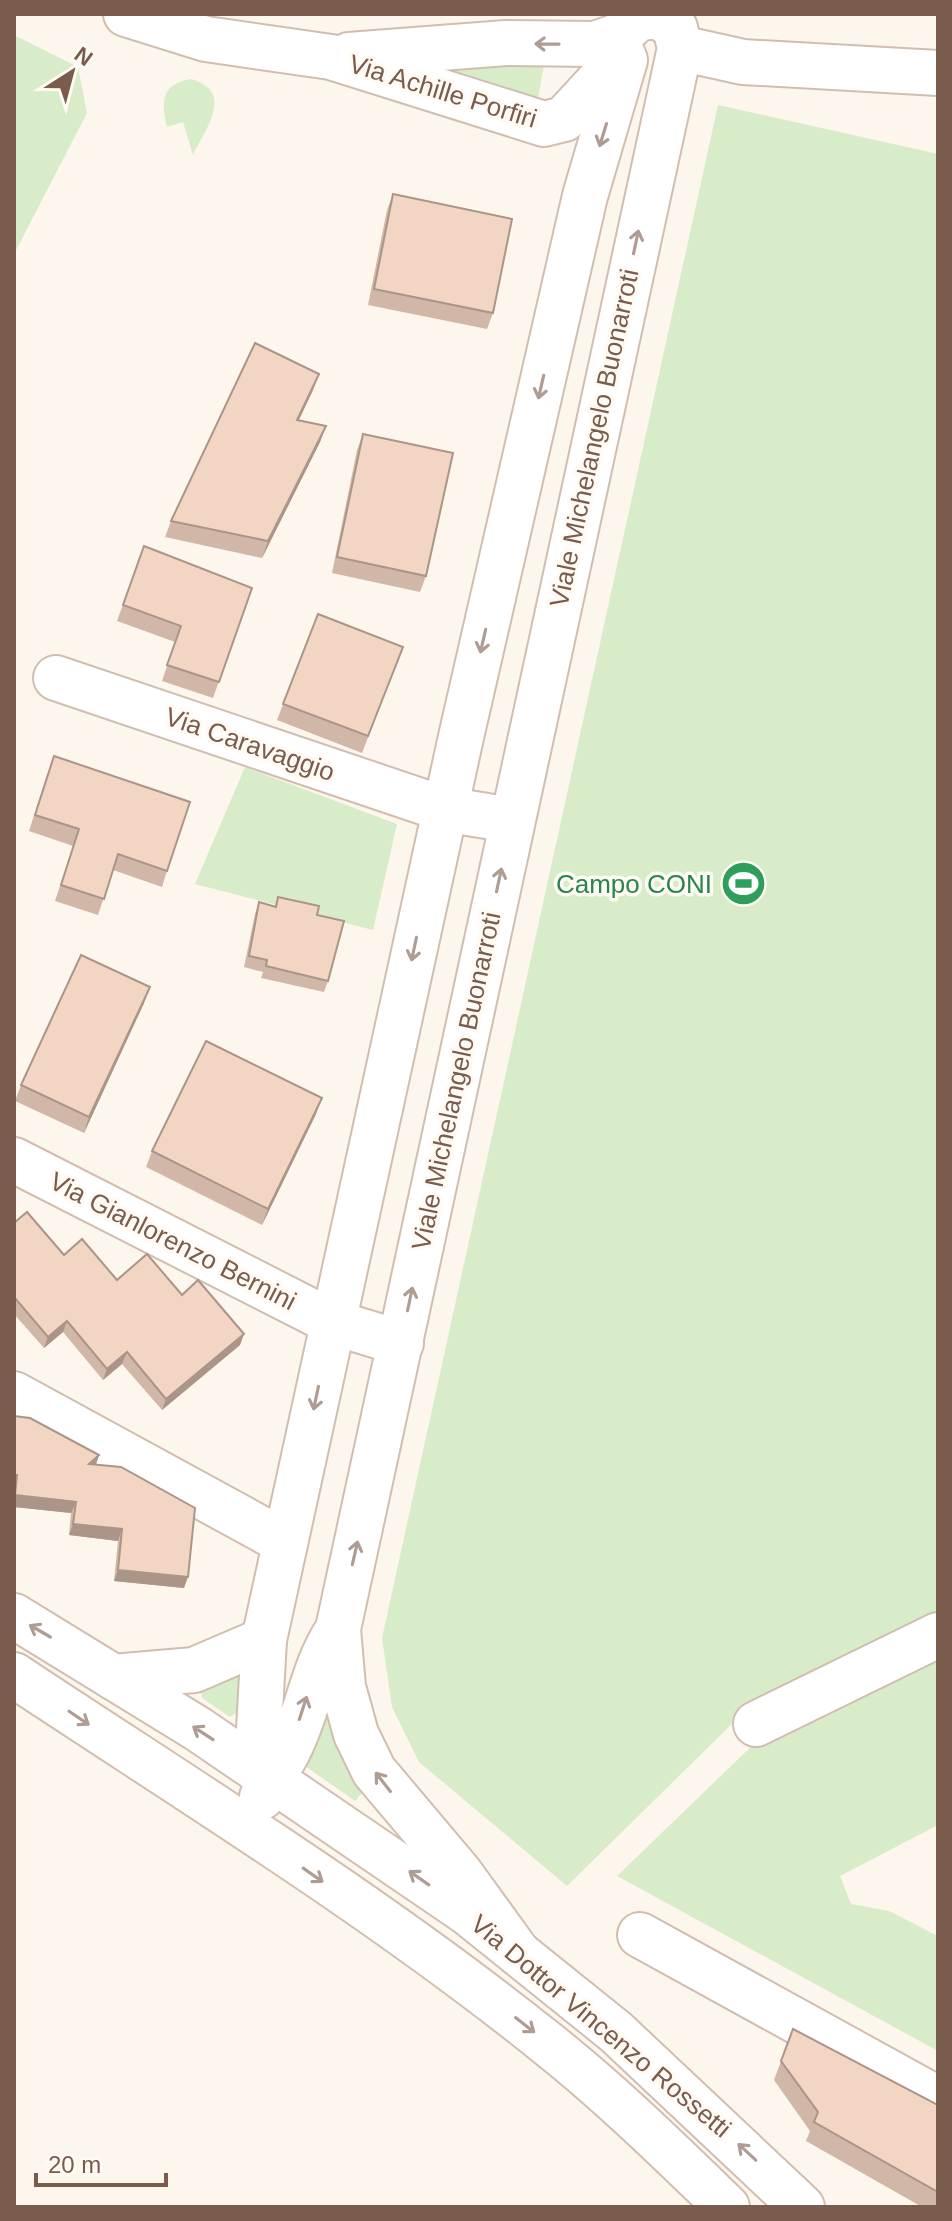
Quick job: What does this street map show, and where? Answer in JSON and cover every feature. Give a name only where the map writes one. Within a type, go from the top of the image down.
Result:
[{"type":"street","name":"Via Achille Porfiri","points":[[126,14],[206,39],[331,57],[544,124],[564,119],[625,39]]},
{"type":"street","points":[[248,1831],[270,1778],[258,1747],[264,1640],[444,809],[585,196],[625,39],[639,18],[659,16],[675,28],[682,39],[743,62],[938,73]]},
{"type":"street","name":"Via Achille Porfiri","points":[[331,57],[441,46],[595,44],[625,39]]},
{"type":"street","name":"Viale Michelangelo Buonarroti","points":[[518,1953],[460,1873],[374,1771],[356,1734],[343,1687],[338,1629],[682,39]]},
{"type":"street","name":"Via Caravaggio","points":[[56,678],[444,809]]},
{"type":"street","points":[[444,809],[511,820]]},
{"type":"street","name":"Via Gianlorenzo Bernini","points":[[14,1160],[332,1322]]},
{"type":"street","points":[[332,1322],[401,1343]]},
{"type":"street","points":[[14,1394],[285,1542]]},
{"type":"street","name":"Via Dottor Vincenzo Rossetti","points":[[14,1616],[270,1778],[403,1867],[518,1953],[627,2042],[802,2207]]},
{"type":"street","name":"Viale Michelangelo Buonarroti","points":[[270,1778],[290,1748],[320,1656],[338,1629]]},
{"type":"street","points":[[756,1724],[938,1635]]},
{"type":"street","points":[[113,1677],[194,1670],[264,1640]]},
{"type":"street","name":"Via Dottor Vincenzo Rossetti","points":[[14,1675],[471,1984],[546,2042],[727,2207]]},
{"type":"street","points":[[640,1935],[938,2099]]},
{"type":"green space","points":[[14,35],[78,67],[87,113],[14,254]]},
{"type":"green space","points":[[544,64],[538,99],[441,75],[438,67]]},
{"type":"green space","points":[[191,79],[212,93],[214,102],[210,123],[193,155],[183,122],[167,127],[164,110],[169,90],[181,81]]},
{"type":"green space","name":"Campo CONI","points":[[718,105],[938,154],[938,1614],[742,1714],[567,1886],[419,1762],[392,1707],[382,1638]]},
{"type":"green space","points":[[245,767],[397,824],[373,930],[195,884]]},
{"type":"green space","points":[[938,1645],[938,1825],[840,1876],[851,1904],[889,1911],[938,1936],[938,2051],[617,1876],[757,1741]]},
{"type":"green space","points":[[245,1662],[239,1711],[230,1717],[202,1698],[200,1689]]},
{"type":"green space","points":[[321,1699],[369,1785],[355,1801],[305,1766]]},
{"type":"building","points":[[393,194],[512,219],[493,313],[374,289]]},
{"type":"building","points":[[255,343],[319,374],[297,420],[326,426],[268,541],[171,521]]},
{"type":"building","points":[[363,434],[453,453],[426,576],[337,557]]},
{"type":"building","points":[[144,546],[252,588],[219,682],[167,665],[181,626],[123,605]]},
{"type":"building","points":[[318,614],[403,647],[368,736],[283,704]]},
{"type":"building","points":[[54,756],[190,802],[167,871],[118,854],[104,899],[61,885],[79,829],[35,815]]},
{"type":"building","points":[[278,897],[319,906],[317,915],[344,921],[328,981],[266,966],[267,960],[249,956],[259,902],[276,907]]},
{"type":"building","points":[[81,955],[150,987],[89,1117],[21,1085]]},
{"type":"building","points":[[206,1041],[322,1098],[268,1209],[152,1151]]},
{"type":"building","points":[[27,1212],[64,1255],[82,1239],[117,1280],[147,1254],[182,1295],[198,1280],[244,1334],[166,1399],[127,1352],[107,1369],[67,1321],[48,1337],[14,1297],[14,1223]]},
{"type":"building","points":[[14,1416],[30,1418],[99,1455],[89,1464],[121,1467],[195,1508],[188,1577],[118,1570],[122,1529],[73,1524],[76,1502],[15,1495]]},
{"type":"building","points":[[793,2029],[938,2105],[938,2192],[814,2122],[818,2112],[781,2061]]},
{"type":"place","name":"Campo CONI","points":[[743,884]]}]
